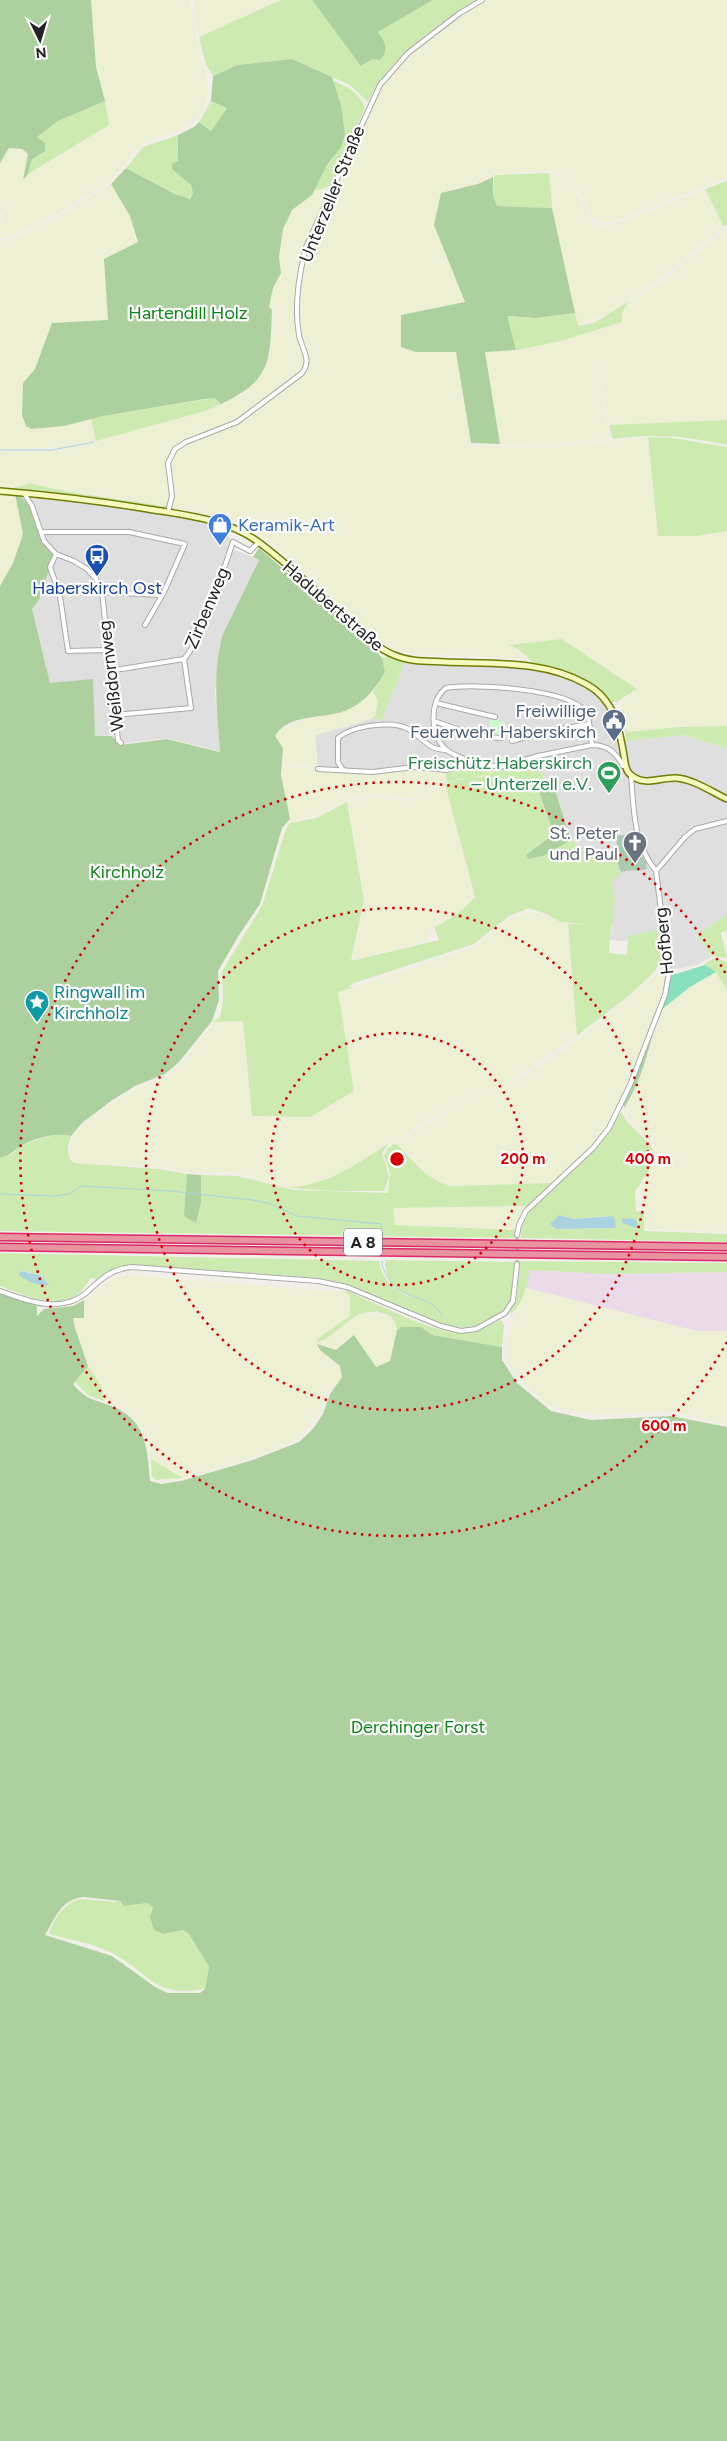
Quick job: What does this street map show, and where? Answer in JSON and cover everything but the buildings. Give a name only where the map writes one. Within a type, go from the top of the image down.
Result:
[{"type":"highway","name":"A 8","points":[[0,1237],[727,1247]]},
{"type":"highway","name":"A 8","points":[[0,1247],[727,1257]]},
{"type":"street","name":"Unterzeller Straße","points":[[168,512],[172,496],[168,468],[170,457],[175,449],[186,442],[237,422],[301,374],[306,368],[307,358],[298,326],[301,268],[306,247],[380,85],[392,68],[430,34],[482,0]]},
{"type":"street","name":"Hadubertstraße","points":[[0,490],[168,512],[231,526],[258,542],[374,642],[392,655],[415,660],[536,666],[562,672],[594,688],[608,702],[616,717],[626,766],[631,776]]},
{"type":"street","points":[[24,493],[42,532],[44,541],[56,554],[50,567],[60,596],[68,651],[107,650]]},
{"type":"street","points":[[42,532],[129,532],[185,544],[145,625]]},
{"type":"street","name":"Zirbenweg","points":[[109,671],[184,659],[190,652],[198,635],[233,542],[250,551],[258,542]]},
{"type":"street","name":"Weißdornweg","points":[[56,554],[74,561],[87,569],[96,579],[102,592],[109,671],[118,740],[121,743]]},
{"type":"street","points":[[102,592],[161,595]]},
{"type":"street","points":[[115,715],[191,708],[184,659]]},
{"type":"street","points":[[447,750],[436,734],[434,721],[436,703],[442,691],[449,688],[522,690],[558,696],[570,701],[584,711],[589,724],[592,745]]},
{"type":"street","points":[[436,703],[495,717]]},
{"type":"street","points":[[434,721],[477,736],[501,738]]},
{"type":"street","points":[[342,770],[338,762],[338,738],[380,724],[408,728],[426,745],[436,750],[447,750],[472,762],[500,767],[538,756],[592,745],[600,745],[609,749],[623,766],[626,766]]},
{"type":"street","points":[[512,741],[542,732],[589,724]]},
{"type":"street","points":[[318,769],[372,772],[415,767],[447,770],[472,762]]},
{"type":"street","points":[[727,799],[684,780],[668,779],[652,782],[642,781],[631,776],[636,830],[642,848],[656,871],[695,828],[727,821]]},
{"type":"street","name":"Hofberg","points":[[517,1235],[519,1224],[533,1204],[594,1148],[609,1128],[630,1085],[665,994],[669,973],[656,871]]},
{"type":"street","points":[[0,1291],[45,1304],[54,1305],[72,1302],[111,1272],[124,1268],[141,1267],[318,1281],[338,1284],[441,1326],[461,1331],[476,1329],[505,1313],[513,1301],[517,1264]]},
{"type":"shaded area","points":[[25,493],[112,503],[219,523],[216,530],[236,541],[233,549],[259,560],[223,634],[215,692],[220,751],[167,738],[121,743],[117,735],[95,736],[50,683],[32,609],[39,600],[44,541]]},
{"type":"shaded area","points":[[406,659],[549,669],[593,688],[611,706],[622,741],[685,735],[727,749],[727,914],[697,935],[712,956],[697,965],[666,971],[665,959],[628,936],[627,941],[609,940],[613,927],[591,857],[571,840],[553,784],[545,781],[536,759],[504,768],[472,765],[449,773],[405,769],[368,774],[318,770],[315,735],[371,719],[382,720]]},
{"type":"shaded area","points":[[617,763],[625,778],[614,782],[614,785],[601,789],[596,771]]},
{"type":"shaded area","points":[[529,1270],[607,1274],[727,1272],[727,1331],[696,1331],[526,1288]]},
{"type":"green space","points":[[0,0],[91,0],[96,67],[105,101],[58,121],[37,137],[45,143],[45,151],[32,159],[28,174],[23,180],[28,154],[22,149],[9,148],[0,163]]},
{"type":"green space","points":[[91,0],[190,0],[196,39],[207,78],[206,104],[197,119],[186,128],[145,143],[134,152],[126,165],[110,182],[35,227],[0,240],[0,223],[12,200],[0,216],[0,163],[9,148],[22,149],[28,154],[24,179],[28,174],[109,125],[96,67]]},
{"type":"green space","points":[[193,0],[281,0],[199,37]]},
{"type":"green space","points":[[281,0],[312,0],[362,66],[373,59],[378,32],[433,0],[478,0],[431,31],[401,57],[377,86],[368,102],[350,85],[292,59],[237,65],[213,76],[206,65],[199,37]]},
{"type":"green space","points":[[312,0],[433,0],[378,32],[386,49],[385,53],[380,60],[373,59],[361,66]]},
{"type":"green space","points":[[487,0],[727,0],[727,178],[615,221],[602,223],[591,217],[582,196],[568,179],[549,171],[494,174],[478,184],[441,193],[434,225],[465,303],[401,315],[401,346],[416,352],[456,352],[471,445],[536,448],[648,437],[658,536],[697,536],[727,531],[727,726],[679,727],[628,732],[620,705],[636,689],[510,646],[526,659],[410,653],[391,649],[376,638],[279,549],[252,529],[222,517],[172,508],[174,496],[169,468],[171,457],[176,451],[188,443],[221,431],[243,420],[304,373],[308,366],[309,357],[301,338],[299,326],[302,268],[307,247],[382,84],[404,59],[450,22]]},
{"type":"green space","name":"Hartendill Holz","points":[[292,59],[332,77],[341,105],[345,135],[341,147],[327,165],[312,195],[292,210],[283,229],[279,257],[281,273],[273,288],[269,307],[272,310],[268,356],[265,367],[259,377],[238,395],[221,404],[215,398],[205,399],[103,416],[64,426],[31,429],[26,426],[22,415],[23,383],[35,369],[52,323],[108,320],[104,259],[138,242],[130,216],[111,184],[126,168],[175,194],[190,199],[193,193],[191,185],[172,169],[172,164],[178,161],[178,135],[194,127],[199,122],[211,131],[227,108],[211,101],[213,76],[237,65]]},
{"type":"green space","points":[[333,81],[352,91],[360,98],[365,108],[331,186],[314,191],[327,165],[334,157],[341,105]]},
{"type":"green space","points":[[105,101],[109,125],[28,174],[37,137],[58,121]]},
{"type":"green space","points":[[211,101],[227,108],[211,131],[199,122]]},
{"type":"green space","points":[[178,135],[179,164],[191,185],[193,193],[188,200],[126,168],[143,147]]},
{"type":"green space","points":[[549,173],[559,176],[573,186],[595,224],[603,226],[612,225],[705,189],[724,227],[653,284],[603,316],[577,324],[552,216]]},
{"type":"green space","points":[[549,173],[552,208],[497,206],[493,195],[494,175]]},
{"type":"green space","points":[[493,177],[493,195],[497,206],[552,208],[575,313],[536,318],[507,316],[516,350],[485,352],[500,444],[471,443],[456,352],[416,352],[401,347],[401,315],[465,302],[434,225],[441,193],[478,184]]},
{"type":"green space","points":[[727,181],[727,224],[724,227],[705,189]]},
{"type":"green space","points":[[111,184],[130,216],[138,242],[104,259],[108,320],[52,323],[35,369],[23,383],[22,415],[26,426],[64,426],[91,419],[96,440],[209,410],[240,395],[261,376],[269,359],[273,329],[272,310],[269,307],[273,288],[281,273],[279,257],[283,229],[292,210],[314,191],[331,186],[304,247],[299,268],[296,326],[305,360],[303,370],[242,418],[174,448],[167,460],[166,468],[171,493],[169,505],[160,506],[97,495],[52,491],[29,483],[15,488],[0,488],[0,451],[51,451],[87,445],[95,441],[54,448],[0,449],[0,242],[24,234],[51,221]]},
{"type":"green space","points":[[727,228],[727,420],[609,425],[597,363],[610,439],[536,447],[500,444],[485,352],[516,350],[542,345],[622,322],[622,312],[629,301],[657,285]]},
{"type":"green space","points":[[629,301],[622,312],[622,322],[557,342],[516,350],[506,316],[536,318],[575,313],[578,326],[594,323]]},
{"type":"green space","points":[[215,398],[221,404],[209,410],[96,441],[91,419]]},
{"type":"green space","points":[[727,420],[727,445],[699,439],[670,436],[613,439],[609,425]]},
{"type":"green space","points":[[648,437],[673,438],[727,447],[727,531],[697,536],[658,536]]},
{"type":"green space","points":[[29,483],[160,506],[169,505],[162,509],[0,488],[15,488]]},
{"type":"green space","points":[[0,494],[15,494],[23,534],[13,563],[0,585]]},
{"type":"green space","name":"Kirchholz","points":[[15,494],[29,505],[41,533],[54,554],[39,600],[32,609],[50,683],[93,679],[95,736],[112,736],[120,745],[167,739],[220,752],[216,693],[217,663],[223,634],[259,560],[253,557],[259,548],[371,645],[382,658],[385,672],[369,694],[353,707],[339,713],[298,720],[281,729],[275,736],[283,748],[281,775],[290,819],[282,828],[260,904],[218,971],[219,1000],[212,1021],[179,1062],[165,1074],[135,1086],[111,1101],[82,1123],[71,1136],[47,1136],[24,1144],[0,1158],[0,586],[13,563],[23,534]]},
{"type":"green space","points":[[562,639],[637,689],[617,702],[611,702],[594,686],[576,676],[536,665],[518,649],[509,645]]},
{"type":"green space","points":[[388,656],[405,661],[382,720],[371,719],[375,716],[378,701],[373,692],[385,672],[382,658]]},
{"type":"green space","points":[[373,692],[378,701],[375,716],[360,723],[315,735],[318,768],[282,763],[283,748],[275,737],[279,730],[306,718],[346,710]]},
{"type":"green space","points":[[491,717],[499,719],[500,724],[505,723],[506,729],[501,738],[494,737],[494,733],[489,728]]},
{"type":"green space","points":[[727,726],[727,749],[685,735],[626,741],[625,727],[628,732],[679,727]]},
{"type":"green space","points":[[537,759],[545,781],[537,786],[551,826],[550,837],[526,855],[528,859],[543,856],[571,840],[591,857],[616,858],[621,875],[611,882],[615,900],[609,953],[627,955],[628,936],[657,930],[663,951],[660,957],[663,958],[657,967],[637,988],[577,1036],[568,924],[588,925],[561,922],[529,908],[509,916],[474,944],[354,983],[349,986],[352,988],[338,992],[354,1091],[310,1117],[252,1116],[243,1021],[214,1022],[220,1017],[223,1000],[222,971],[262,906],[286,829],[290,823],[316,818],[347,802],[364,900],[351,961],[439,940],[434,927],[456,914],[475,897],[445,784],[458,779],[482,777],[501,768]]},
{"type":"green space","points":[[282,765],[356,774],[413,769],[446,773],[447,782],[413,799],[377,796],[354,797],[316,816],[290,821],[281,775]]},
{"type":"green space","points":[[472,765],[492,768],[493,771],[486,775],[447,782],[446,773]]},
{"type":"green space","points":[[545,781],[553,784],[571,840],[543,856],[528,859],[526,855],[550,837],[551,826],[537,786]]},
{"type":"green space","points":[[445,784],[475,897],[465,909],[451,919],[426,932],[429,936],[428,941],[353,960],[365,900],[348,801],[372,797],[411,801]]},
{"type":"green space","points":[[635,833],[640,848],[637,850],[646,862],[647,869],[621,872],[616,858],[619,852],[615,836]]},
{"type":"green space","points":[[532,911],[568,924],[577,1036],[515,1079],[426,1120],[403,1137],[334,1177],[311,1185],[289,1188],[232,1172],[193,1173],[149,1166],[83,1163],[75,1161],[71,1156],[71,1142],[77,1130],[113,1102],[136,1089],[167,1076],[181,1064],[214,1022],[243,1020],[252,1116],[354,1091],[338,992],[476,946],[512,917]]},
{"type":"green space","points":[[727,914],[727,930],[721,933],[727,958],[712,956],[697,935]]},
{"type":"green space","points":[[714,958],[727,962],[727,990],[716,972],[703,965]]},
{"type":"green space","points":[[705,965],[716,972],[690,987],[661,1010],[672,975]]},
{"type":"green space","points":[[666,971],[663,993],[628,1084],[608,1126],[591,1146],[552,1183],[452,1186],[442,1184],[424,1172],[396,1143],[446,1112],[528,1074],[569,1046],[658,973]]},
{"type":"green space","points":[[716,972],[727,990],[727,1232],[645,1229],[640,1189],[656,1163],[656,1149],[651,1141],[630,1121],[624,1108],[631,1097],[649,1053],[653,1032],[661,1010],[690,987]]},
{"type":"green space","points":[[653,1032],[642,1071],[624,1108],[623,1102]]},
{"type":"green space","points":[[622,1112],[629,1124],[648,1142],[655,1154],[651,1168],[635,1191],[636,1211],[644,1212],[644,1231],[727,1234],[727,1242],[521,1238],[522,1226],[528,1214],[549,1190],[595,1149]],"holes":[[[564,1216],[574,1219],[607,1216],[616,1224],[616,1228],[559,1229]]]},
{"type":"green space","points":[[62,1133],[71,1136],[68,1154],[74,1163],[159,1169],[187,1174],[186,1199],[196,1223],[201,1203],[201,1175],[238,1176],[294,1190],[388,1193],[390,1173],[384,1156],[388,1148],[396,1143],[428,1175],[435,1180],[452,1186],[552,1183],[528,1206],[393,1208],[395,1225],[516,1230],[515,1238],[0,1231],[0,1158],[12,1154],[23,1144]]},
{"type":"green space","points":[[388,1144],[382,1153],[389,1177],[384,1191],[332,1191],[289,1188],[304,1186],[330,1178]]},
{"type":"green space","points":[[187,1174],[201,1175],[201,1203],[196,1223],[184,1216]]},
{"type":"green space","points":[[528,1206],[516,1230],[395,1225],[393,1208]]},
{"type":"green space","points":[[0,1253],[379,1261],[380,1267],[390,1284],[400,1292],[411,1297],[398,1290],[389,1280],[385,1260],[515,1262],[512,1297],[502,1314],[485,1324],[465,1327],[446,1326],[338,1282],[319,1278],[141,1265],[118,1267],[98,1279],[90,1278],[83,1290],[73,1297],[62,1300],[37,1299],[0,1286]],"holes":[[[22,1271],[40,1275],[47,1285],[32,1282],[19,1275]]]},
{"type":"green space","points":[[520,1261],[727,1263],[727,1272],[607,1274],[530,1270],[521,1301],[518,1307],[509,1314],[517,1295]]},
{"type":"green space","points":[[130,1275],[345,1292],[350,1296],[350,1316],[320,1341],[351,1319],[365,1313],[386,1314],[396,1322],[397,1330],[390,1361],[376,1367],[369,1359],[328,1358],[340,1366],[342,1377],[329,1391],[320,1413],[295,1441],[252,1458],[183,1478],[151,1459],[149,1438],[137,1420],[122,1408],[104,1401],[101,1385],[88,1366],[75,1328],[73,1317],[84,1318],[84,1300],[106,1283],[118,1277]]},
{"type":"green space","points":[[526,1288],[696,1331],[727,1331],[727,1425],[672,1412],[593,1415],[553,1407],[541,1401],[507,1362],[507,1342]]},
{"type":"green space","points":[[346,1290],[425,1325],[457,1333],[481,1330],[501,1320],[504,1325],[502,1347],[432,1335],[421,1327],[401,1327],[397,1330],[395,1321],[391,1317],[383,1313],[372,1312],[362,1313],[354,1317],[333,1334],[317,1342],[317,1339],[350,1316],[350,1296],[345,1292]]},
{"type":"green space","name":"Derchinger Forst","points":[[0,1292],[37,1306],[37,1316],[44,1309],[73,1306],[84,1300],[84,1318],[73,1318],[88,1366],[73,1384],[89,1398],[122,1411],[131,1418],[143,1435],[148,1457],[150,1481],[161,1484],[181,1481],[253,1460],[299,1442],[312,1430],[323,1414],[330,1394],[342,1377],[340,1366],[320,1350],[317,1344],[336,1350],[354,1335],[376,1367],[390,1361],[397,1330],[401,1327],[421,1327],[432,1335],[502,1347],[502,1360],[517,1383],[551,1411],[591,1420],[671,1416],[727,1427],[727,2441],[0,2441]],"holes":[[[84,1897],[120,1901],[124,1906],[148,1903],[153,1908],[150,1917],[154,1930],[164,1934],[183,1930],[189,1934],[209,1967],[205,1989],[200,1993],[168,1993],[155,1987],[112,1956],[45,1935],[64,1905],[76,1898]]]},
{"type":"green space","points":[[88,1366],[101,1385],[104,1401],[88,1395],[75,1382]]},
{"type":"green space","points":[[151,1459],[183,1478],[155,1480],[152,1476]]},
{"type":"green space","points":[[80,1899],[120,1901],[124,1906],[148,1903],[153,1908],[151,1917],[165,1934],[183,1930],[189,1934],[209,1967],[205,1989],[188,1991],[163,1987],[112,1953],[89,1944],[49,1934],[60,1912],[70,1903]]},
{"type":"water","points":[[559,1215],[574,1219],[612,1216],[615,1219],[616,1228],[556,1229],[550,1224]]},
{"type":"water","points":[[633,1218],[637,1221],[637,1228],[622,1223],[622,1219]]},
{"type":"water","points":[[20,1271],[40,1275],[49,1285],[29,1282],[19,1275]]},
{"type":"waterway","points":[[0,450],[52,450],[94,442]]},
{"type":"waterway","points":[[0,1194],[54,1196],[69,1194],[82,1186],[170,1191],[253,1200],[271,1204],[297,1216],[381,1224],[382,1232]]},
{"type":"waterway","points":[[382,1261],[384,1271],[392,1284],[406,1294],[428,1302],[441,1314]]},
{"type":"tunnel","points":[[517,1235],[517,1264]]},
{"type":"place","name":"Keramik-Art","points":[[220,546]]},
{"type":"place","name":"Haberskirch Ost","points":[[97,577]]},
{"type":"place","name":"Freiwillige Feuerwehr Haberskirch","points":[[614,742]]},
{"type":"place","name":"Freischütz Haberskirch – Unterzell e.V.","points":[[609,794]]},
{"type":"place","name":"St. Peter und Paul","points":[[635,864]]},
{"type":"place","name":"Ringwall im Kirchholz","points":[[37,1023]]}]
